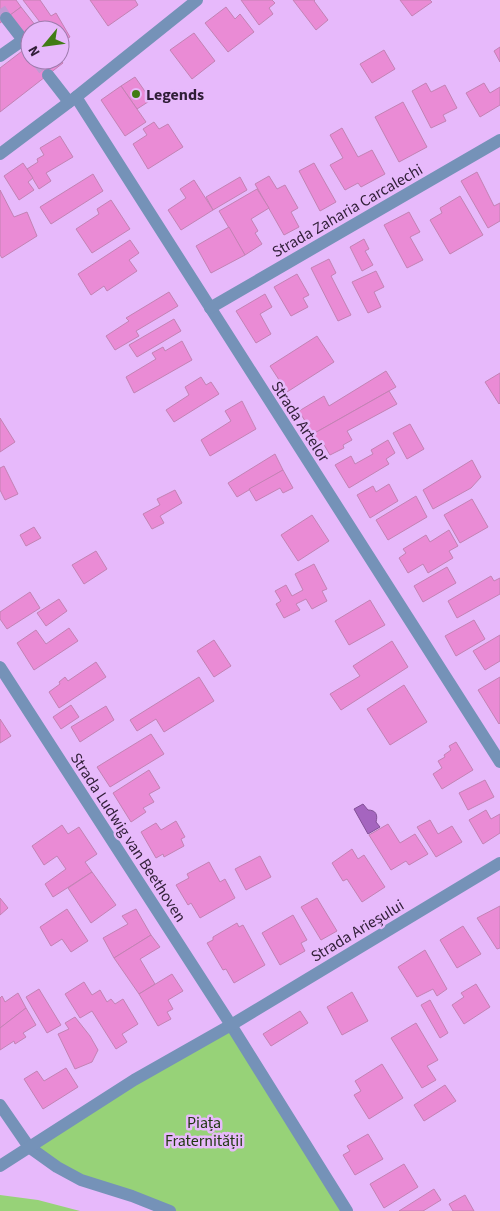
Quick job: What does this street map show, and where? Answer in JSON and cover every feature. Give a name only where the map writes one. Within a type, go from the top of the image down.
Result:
[{"type":"street","points":[[0,154],[197,0]]},
{"type":"street","points":[[0,56],[25,43],[6,18]]},
{"type":"street","name":"Strada Artelor","points":[[48,75],[72,99],[210,308],[500,762]]},
{"type":"street","name":"Strada Zaharia Carcalechi","points":[[210,308],[500,140]]},
{"type":"street","name":"Strada Ludwig van Beethoven","points":[[0,667],[231,1025]]},
{"type":"street","name":"Strada Arieșului","points":[[231,1025],[500,863]]},
{"type":"street","points":[[0,1166],[134,1080],[231,1025],[348,1211]]},
{"type":"street","points":[[0,1105],[30,1146],[57,1167],[81,1180],[132,1196],[170,1211]]},
{"type":"green space","name":"Piața Fraternității","points":[[231,1025],[347,1211],[170,1211],[81,1180],[29,1147]]},
{"type":"green space","points":[[0,1195],[38,1200],[80,1211],[0,1211]]},
{"type":"shaded area","points":[[363,804],[368,810],[376,813],[376,822],[380,827],[368,834],[354,809]]},
{"type":"building","points":[[0,0],[16,0],[21,7],[0,23]]},
{"type":"building","points":[[23,0],[40,0],[51,16],[56,13],[60,20],[38,20]]},
{"type":"building","points":[[90,0],[135,0],[138,5],[108,26]]},
{"type":"building","points":[[241,0],[272,0],[275,3],[269,8],[273,14],[259,25]]},
{"type":"building","points":[[293,0],[315,0],[328,20],[316,30]]},
{"type":"building","points":[[400,0],[430,0],[432,2],[412,16]]},
{"type":"building","points":[[21,7],[31,20],[20,20],[20,34],[6,18]]},
{"type":"building","points":[[226,7],[235,19],[240,14],[254,32],[228,52],[205,23]]},
{"type":"building","points":[[194,33],[215,61],[192,79],[170,50]]},
{"type":"building","points":[[500,47],[500,62],[494,51]]},
{"type":"building","points":[[384,50],[395,69],[372,83],[360,64]]},
{"type":"building","points":[[20,53],[20,70],[54,70],[0,112],[0,68]]},
{"type":"building","points":[[135,77],[151,100],[137,109],[121,86]]},
{"type":"building","points":[[426,83],[431,92],[445,85],[457,108],[443,115],[446,121],[431,128],[412,91]]},
{"type":"building","points":[[484,83],[490,93],[500,87],[500,105],[480,117],[466,93]]},
{"type":"building","points":[[121,86],[146,122],[125,136],[101,100]]},
{"type":"building","points":[[403,102],[427,147],[399,162],[375,117]]},
{"type":"building","points":[[154,122],[159,129],[168,124],[183,147],[148,169],[133,144],[147,135],[143,129]]},
{"type":"building","points":[[342,128],[358,157],[372,150],[385,174],[361,187],[358,183],[345,190],[330,165],[343,158],[330,135]]},
{"type":"building","points":[[60,136],[73,157],[46,173],[51,181],[39,189],[27,169],[38,162],[37,159],[44,155],[40,148]]},
{"type":"building","points":[[23,163],[33,178],[28,182],[34,190],[19,200],[4,176]]},
{"type":"building","points":[[314,163],[336,202],[320,211],[299,171]]},
{"type":"building","points":[[477,172],[494,206],[500,203],[500,221],[488,228],[461,181]]},
{"type":"building","points":[[93,174],[103,191],[51,224],[40,207]]},
{"type":"building","points":[[269,176],[277,189],[285,185],[298,208],[291,212],[299,227],[284,235],[255,184]]},
{"type":"building","points":[[240,177],[247,190],[213,210],[206,197]]},
{"type":"building","points":[[194,180],[213,210],[181,230],[168,210],[186,198],[180,189]]},
{"type":"building","points":[[257,189],[269,208],[251,219],[258,231],[255,233],[262,244],[245,255],[219,211]]},
{"type":"building","points":[[0,190],[14,217],[27,212],[37,236],[2,258],[0,255]]},
{"type":"building","points":[[460,196],[483,235],[450,254],[430,220],[442,213],[440,208]]},
{"type":"building","points":[[111,200],[130,229],[92,253],[76,229],[99,214],[97,209]]},
{"type":"building","points":[[409,212],[420,232],[410,237],[423,260],[407,268],[384,225]]},
{"type":"building","points":[[229,227],[245,255],[211,273],[196,246]]},
{"type":"building","points":[[364,239],[369,249],[365,251],[373,265],[362,271],[350,247]]},
{"type":"building","points":[[130,240],[139,253],[129,260],[137,271],[107,291],[104,286],[91,295],[78,274]]},
{"type":"building","points":[[329,259],[336,273],[331,276],[351,315],[338,321],[311,268]]},
{"type":"building","points":[[376,271],[384,287],[374,292],[381,307],[368,313],[352,282]]},
{"type":"building","points":[[297,274],[309,295],[303,298],[308,307],[291,316],[274,287]]},
{"type":"building","points":[[169,292],[178,306],[136,331],[139,336],[115,350],[106,336],[129,321],[126,318]]},
{"type":"building","points":[[265,294],[272,307],[260,314],[271,334],[256,343],[236,311]]},
{"type":"building","points":[[174,319],[181,331],[137,357],[129,345]]},
{"type":"building","points":[[317,336],[334,362],[287,392],[270,366]]},
{"type":"building","points":[[182,341],[192,360],[134,393],[126,377],[156,359],[152,353],[163,347],[165,351]]},
{"type":"building","points":[[386,371],[396,387],[313,434],[299,411],[324,396],[329,406]]},
{"type":"building","points":[[500,373],[500,403],[499,404],[485,382]]},
{"type":"building","points":[[201,377],[206,385],[211,382],[219,394],[174,422],[166,410],[189,395],[185,387]]},
{"type":"building","points":[[389,391],[397,404],[347,431],[352,440],[343,445],[344,448],[330,455],[323,443],[319,444],[313,434]]},
{"type":"building","points":[[242,401],[256,429],[210,456],[201,440],[231,421],[225,411]]},
{"type":"building","points":[[0,418],[15,442],[0,452]]},
{"type":"building","points":[[410,424],[424,449],[407,459],[393,433]]},
{"type":"building","points":[[388,440],[395,453],[386,459],[389,464],[349,488],[335,465],[351,456],[355,464],[373,454],[371,450]]},
{"type":"building","points":[[275,454],[283,470],[237,497],[228,483]]},
{"type":"building","points":[[472,460],[481,477],[471,488],[433,509],[423,490]]},
{"type":"building","points":[[4,466],[18,494],[5,500],[0,490],[0,468]]},
{"type":"building","points":[[283,470],[293,488],[283,493],[280,488],[256,501],[249,489]]},
{"type":"building","points":[[389,484],[398,501],[370,518],[357,495],[373,486],[376,492]]},
{"type":"building","points":[[175,490],[182,503],[160,516],[164,523],[152,529],[143,514],[160,505],[157,499]]},
{"type":"building","points":[[416,496],[427,517],[388,540],[376,520]]},
{"type":"building","points":[[472,499],[488,527],[460,543],[444,515]]},
{"type":"building","points":[[312,515],[329,541],[298,561],[281,535]]},
{"type":"building","points":[[34,527],[41,538],[26,546],[20,535]]},
{"type":"building","points":[[449,530],[458,546],[449,551],[453,558],[428,573],[423,564],[408,573],[399,558],[406,553],[403,549],[426,535],[430,542]]},
{"type":"building","points":[[96,551],[107,569],[84,584],[72,565]]},
{"type":"building","points":[[314,564],[327,589],[322,591],[327,601],[312,609],[306,599],[296,604],[300,610],[284,618],[276,604],[281,601],[275,591],[286,585],[292,596],[303,590],[295,574]]},
{"type":"building","points":[[447,567],[456,583],[423,602],[414,586]]},
{"type":"building","points":[[491,576],[494,581],[500,578],[500,594],[457,618],[448,601]]},
{"type":"building","points":[[30,592],[40,608],[7,629],[0,619],[0,612]]},
{"type":"building","points":[[59,599],[67,611],[46,626],[37,613]]},
{"type":"building","points":[[370,600],[385,625],[349,645],[335,621]]},
{"type":"building","points":[[474,620],[485,639],[456,656],[445,636]]},
{"type":"building","points":[[69,628],[78,641],[34,670],[17,643],[36,630],[46,644]]},
{"type":"building","points":[[500,635],[500,661],[485,670],[473,651]]},
{"type":"building","points":[[214,640],[231,666],[214,677],[197,651]]},
{"type":"building","points":[[392,641],[408,667],[341,710],[330,694],[360,676],[353,666]]},
{"type":"building","points":[[96,662],[106,677],[59,708],[49,692],[60,684],[59,682],[65,677],[68,681]]},
{"type":"building","points":[[199,677],[214,701],[164,732],[156,719],[137,731],[130,720]]},
{"type":"building","points":[[500,677],[500,723],[499,724],[478,690]]},
{"type":"building","points":[[404,685],[427,722],[390,745],[367,709]]},
{"type":"building","points":[[71,705],[79,717],[61,729],[53,717]]},
{"type":"building","points":[[106,706],[114,720],[80,742],[71,727]]},
{"type":"building","points":[[0,719],[11,736],[0,743]]},
{"type":"building","points":[[151,734],[164,754],[110,787],[97,767]]},
{"type":"building","points":[[456,742],[473,770],[442,789],[433,774],[442,768],[438,761],[451,750],[449,746]]},
{"type":"building","points":[[149,770],[160,788],[149,794],[154,802],[143,808],[146,812],[131,822],[113,793]]},
{"type":"building","points":[[485,780],[494,797],[468,810],[459,793]]},
{"type":"building","points":[[486,810],[491,819],[500,814],[500,833],[483,844],[469,820]]},
{"type":"building","points":[[430,820],[438,834],[452,826],[462,842],[436,857],[417,827]]},
{"type":"building","points":[[176,821],[185,837],[181,839],[184,846],[164,857],[163,854],[156,858],[141,832],[156,823],[161,830]]},
{"type":"building","points":[[388,824],[400,843],[415,834],[428,854],[409,865],[406,861],[391,870],[369,835]]},
{"type":"building","points":[[62,825],[68,834],[79,827],[97,854],[85,862],[92,872],[53,897],[45,884],[66,869],[57,856],[44,865],[32,846]]},
{"type":"building","points":[[352,849],[358,859],[364,855],[385,887],[362,902],[347,879],[343,881],[332,863]]},
{"type":"building","points":[[260,856],[271,877],[246,890],[235,869]]},
{"type":"building","points":[[209,862],[220,882],[225,879],[235,898],[200,918],[191,903],[188,905],[176,885],[189,878],[187,874]]},
{"type":"building","points":[[92,872],[116,905],[91,923],[68,888]]},
{"type":"building","points":[[0,898],[8,908],[0,915]]},
{"type":"building","points":[[317,898],[337,931],[321,940],[301,907]]},
{"type":"building","points":[[500,906],[500,948],[497,949],[477,918]]},
{"type":"building","points":[[67,909],[88,941],[71,952],[62,939],[51,946],[40,927]]},
{"type":"building","points":[[136,909],[151,935],[114,958],[103,938],[128,924],[122,916]]},
{"type":"building","points":[[293,915],[307,940],[301,943],[305,951],[280,965],[262,933]]},
{"type":"building","points":[[237,923],[239,927],[243,925],[265,965],[234,983],[226,969],[223,970],[207,943],[213,940],[213,937]]},
{"type":"building","points":[[463,926],[481,954],[457,968],[440,940]]},
{"type":"building","points":[[151,935],[160,947],[140,959],[155,984],[139,994],[114,958]]},
{"type":"building","points":[[425,950],[447,989],[437,996],[433,989],[417,997],[398,967]]},
{"type":"building","points":[[172,974],[183,991],[168,1000],[173,1009],[167,1012],[171,1019],[158,1026],[139,994]]},
{"type":"building","points":[[84,982],[92,995],[100,990],[107,1002],[111,999],[115,1004],[123,999],[138,1024],[122,1034],[127,1042],[116,1049],[92,1011],[80,1018],[65,994]]},
{"type":"building","points":[[476,984],[490,1007],[464,1024],[452,1005],[464,997],[461,993]]},
{"type":"building","points":[[39,989],[61,1025],[47,1033],[26,997]]},
{"type":"building","points":[[352,992],[368,1021],[342,1035],[327,1007]]},
{"type":"building","points":[[18,993],[26,1008],[0,1028],[0,998],[2,996],[5,1002]]},
{"type":"building","points":[[430,1000],[448,1033],[440,1038],[421,1005]]},
{"type":"building","points":[[26,1008],[36,1025],[23,1033],[26,1037],[15,1044],[14,1041],[0,1050],[0,1028]]},
{"type":"building","points":[[300,1011],[308,1023],[271,1046],[263,1034]]},
{"type":"building","points":[[75,1017],[98,1050],[92,1062],[75,1069],[58,1034],[69,1029],[65,1023]]},
{"type":"building","points":[[416,1023],[438,1060],[427,1066],[436,1080],[422,1088],[391,1038]]},
{"type":"building","points":[[382,1064],[403,1098],[369,1119],[354,1095],[361,1091],[355,1081]]},
{"type":"building","points":[[66,1068],[78,1087],[43,1109],[24,1079],[37,1071],[44,1081]]},
{"type":"building","points":[[445,1085],[456,1101],[424,1121],[414,1105]]},
{"type":"building","points":[[368,1134],[383,1159],[355,1175],[343,1155],[350,1151],[347,1146]]},
{"type":"building","points":[[404,1164],[418,1187],[384,1208],[370,1184]]},
{"type":"building","points":[[434,1189],[441,1200],[423,1211],[399,1211]]},
{"type":"building","points":[[465,1195],[474,1211],[453,1211],[449,1204]]},
{"type":"tunnel","points":[[0,9],[6,18]]},
{"type":"tunnel","points":[[44,70],[48,75]]},
{"type":"place","name":"Legends","points":[[136,94]]}]
